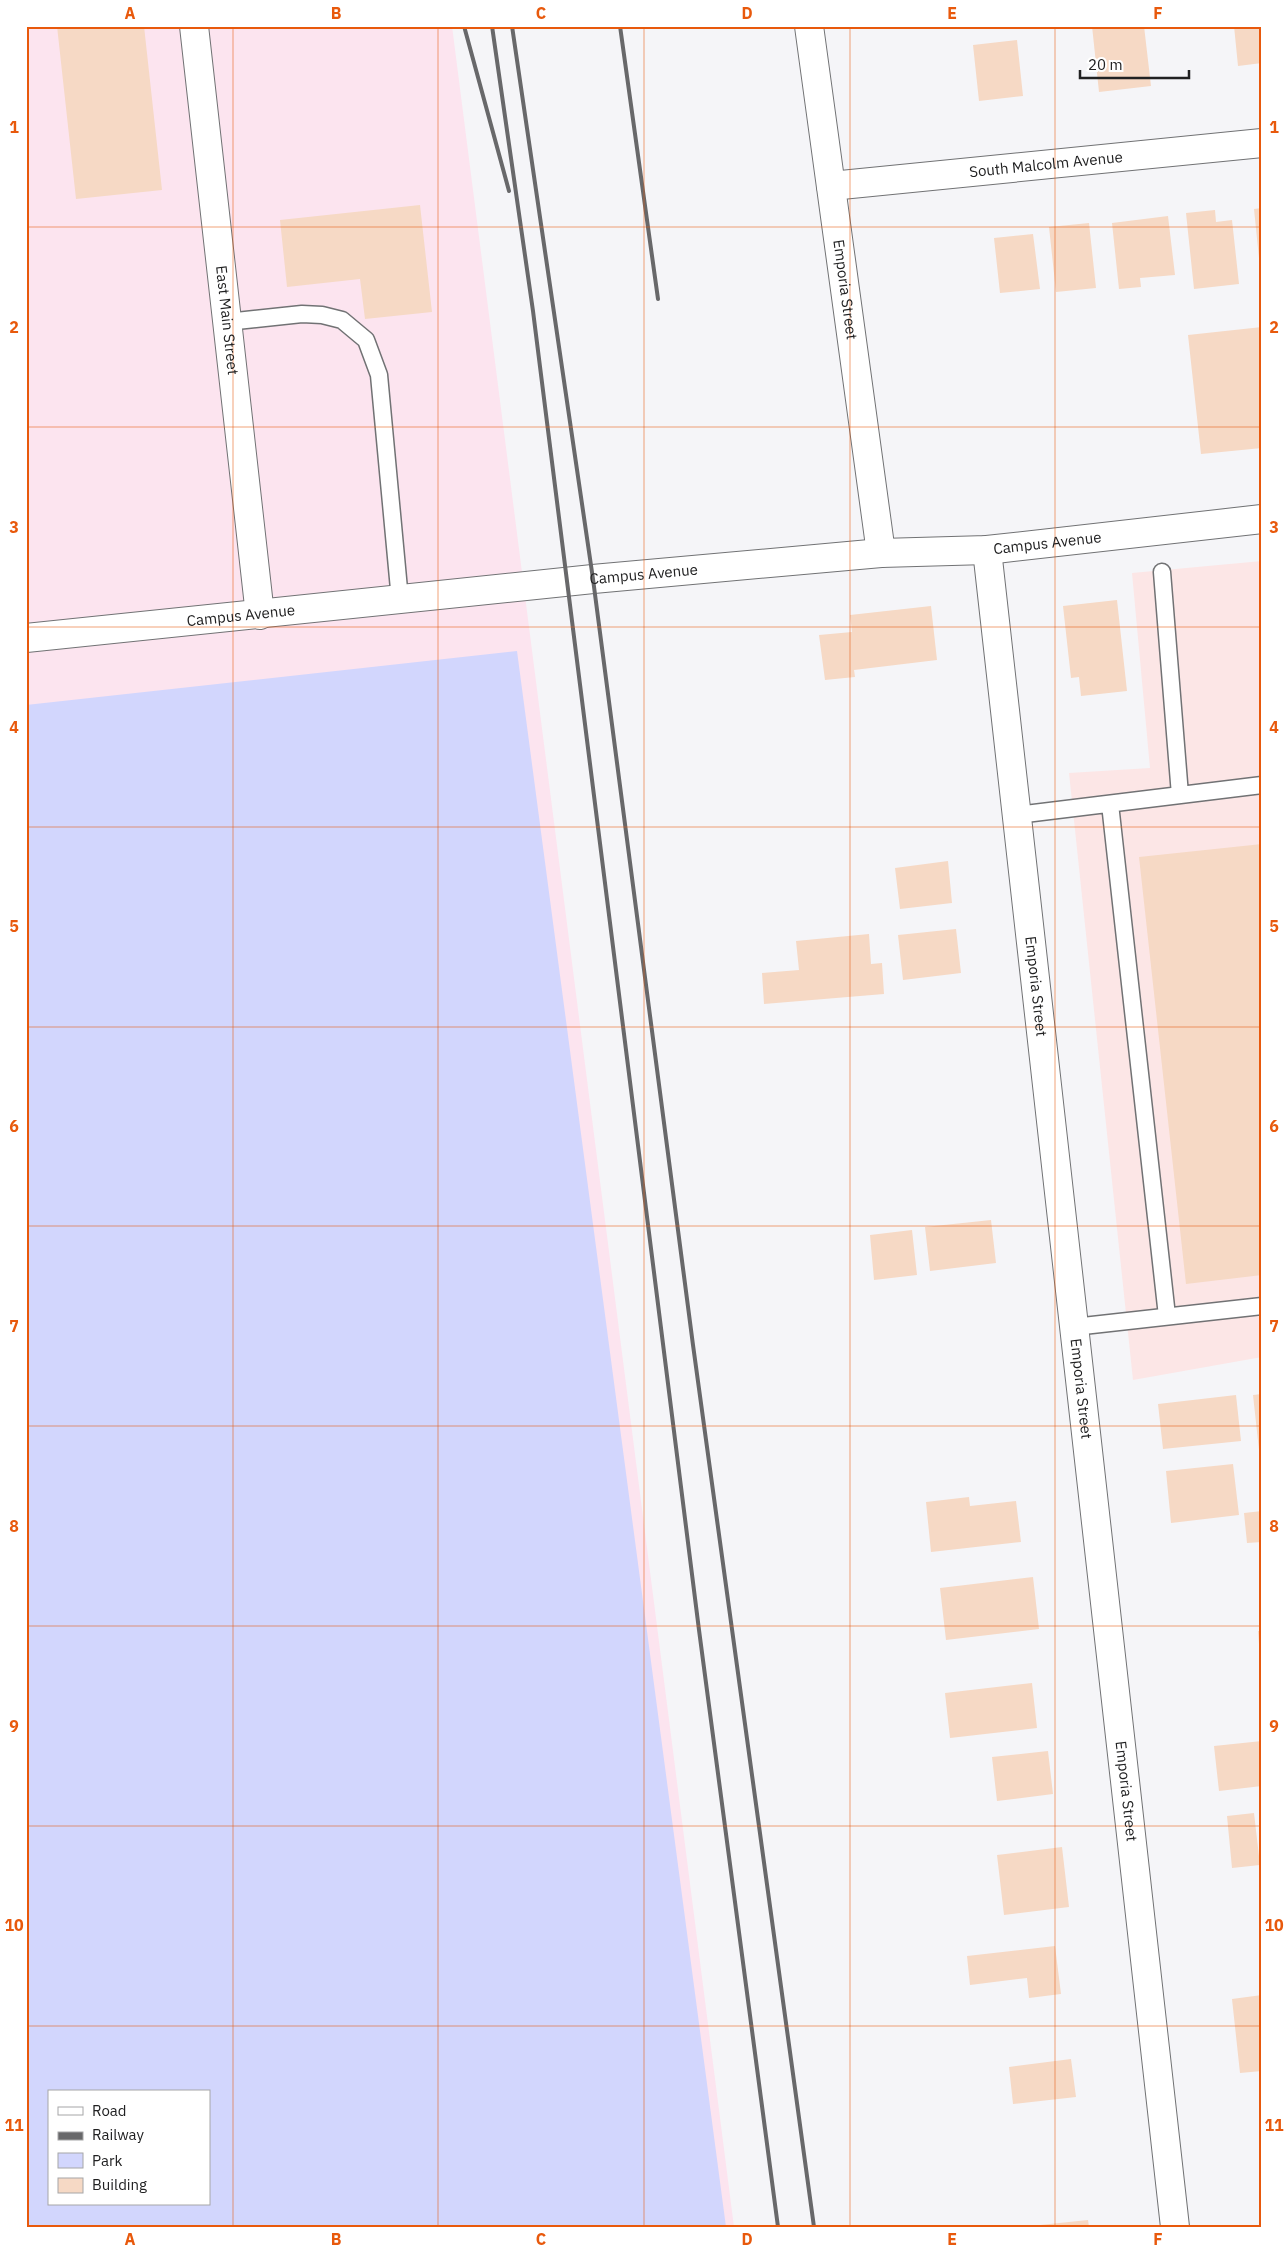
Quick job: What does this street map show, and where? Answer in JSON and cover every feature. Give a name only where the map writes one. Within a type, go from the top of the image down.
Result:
[{"type":"street","name":"East Main Street","points":[[194,26],[260,615]]},
{"type":"street","name":"Emporia Street","points":[[809,26],[881,553]]},
{"type":"street","name":"South Malcolm Avenue","points":[[831,186],[1262,144]]},
{"type":"street","name":"Campus Avenue","points":[[26,638],[593,579],[881,553],[987,550],[1262,519]]},
{"type":"street","name":"Emporia Street","points":[[987,550],[1175,2227]]},
{"type":"lane","points":[[227,322],[302,314],[322,315],[342,320],[366,340],[380,375],[400,600]]},
{"type":"lane","points":[[1162,572],[1180,795]]},
{"type":"lane","points":[[1017,815],[1262,785]]},
{"type":"lane","points":[[1110,804],[1167,1316]]},
{"type":"lane","points":[[1074,1327],[1262,1306]]},
{"type":"shaded area","points":[[26,26],[452,26],[734,2227],[26,2227]]},
{"type":"shaded area","points":[[1262,561],[1262,1357],[1133,1380],[1069,773],[1150,768],[1132,573]]},
{"type":"green space","points":[[517,651],[726,2227],[26,2227],[26,705]]},
{"type":"building","points":[[57,26],[144,26],[162,190],[76,199]]},
{"type":"building","points":[[1092,26],[1144,26],[1151,86],[1099,92]]},
{"type":"building","points":[[1234,26],[1262,26],[1262,63],[1238,66]]},
{"type":"building","points":[[1017,40],[1023,96],[979,101],[973,45]]},
{"type":"building","points":[[420,205],[432,312],[365,319],[360,279],[287,287],[280,220]]},
{"type":"building","points":[[1262,208],[1262,268],[1260,268],[1254,209]]},
{"type":"building","points":[[1215,210],[1216,222],[1232,220],[1239,284],[1194,289],[1186,213]]},
{"type":"building","points":[[1168,216],[1175,275],[1140,278],[1141,287],[1119,289],[1112,223]]},
{"type":"building","points":[[1089,223],[1096,288],[1056,292],[1049,227]]},
{"type":"building","points":[[1033,234],[1040,289],[1000,293],[994,238]]},
{"type":"building","points":[[1262,327],[1262,448],[1201,454],[1188,335]]},
{"type":"building","points":[[1117,600],[1127,691],[1081,696],[1079,677],[1071,678],[1063,606]]},
{"type":"building","points":[[931,606],[937,660],[854,670],[855,677],[825,680],[819,635],[852,632],[850,615]]},
{"type":"building","points":[[1262,844],[1262,1275],[1186,1284],[1139,857]]},
{"type":"building","points":[[948,861],[952,903],[900,909],[895,868]]},
{"type":"building","points":[[956,929],[961,973],[903,980],[898,935]]},
{"type":"building","points":[[869,934],[871,964],[882,963],[884,994],[764,1004],[762,973],[799,970],[796,941]]},
{"type":"building","points":[[991,1220],[996,1263],[930,1271],[925,1227]]},
{"type":"building","points":[[912,1230],[917,1275],[874,1280],[870,1235]]},
{"type":"building","points":[[1262,1394],[1262,1450],[1259,1450],[1253,1395]]},
{"type":"building","points":[[1236,1395],[1241,1441],[1163,1449],[1158,1404]]},
{"type":"building","points":[[1233,1464],[1239,1515],[1171,1523],[1166,1471]]},
{"type":"building","points":[[969,1497],[970,1506],[1016,1501],[1021,1542],[931,1552],[926,1502]]},
{"type":"building","points":[[1262,1511],[1262,1542],[1247,1543],[1244,1513]]},
{"type":"building","points":[[1033,1577],[1039,1629],[946,1640],[940,1588]]},
{"type":"building","points":[[1258,1631],[1262,1631],[1262,1657],[1260,1657]]},
{"type":"building","points":[[1032,1683],[1037,1728],[950,1738],[945,1693]]},
{"type":"building","points":[[1262,1741],[1262,1786],[1219,1791],[1214,1746]]},
{"type":"building","points":[[1048,1751],[1053,1794],[997,1801],[992,1757]]},
{"type":"building","points":[[1254,1813],[1260,1865],[1232,1868],[1227,1816]]},
{"type":"building","points":[[1062,1847],[1069,1907],[1004,1915],[997,1855]]},
{"type":"building","points":[[1055,1946],[1061,1994],[1029,1998],[1027,1978],[970,1985],[967,1956]]},
{"type":"building","points":[[1262,1995],[1262,2071],[1240,2073],[1232,1999]]},
{"type":"building","points":[[1071,2059],[1076,2097],[1013,2104],[1009,2067]]},
{"type":"building","points":[[1088,2220],[1089,2227],[1040,2227],[1040,2225]]},
{"type":"railway","points":[[464,26],[509,191]]},
{"type":"railway","points":[[492,26],[533,311],[699,1630],[778,2227]]},
{"type":"railway","points":[[512,26],[593,579],[693,1345],[814,2227]]},
{"type":"railway","points":[[620,26],[658,299]]}]
